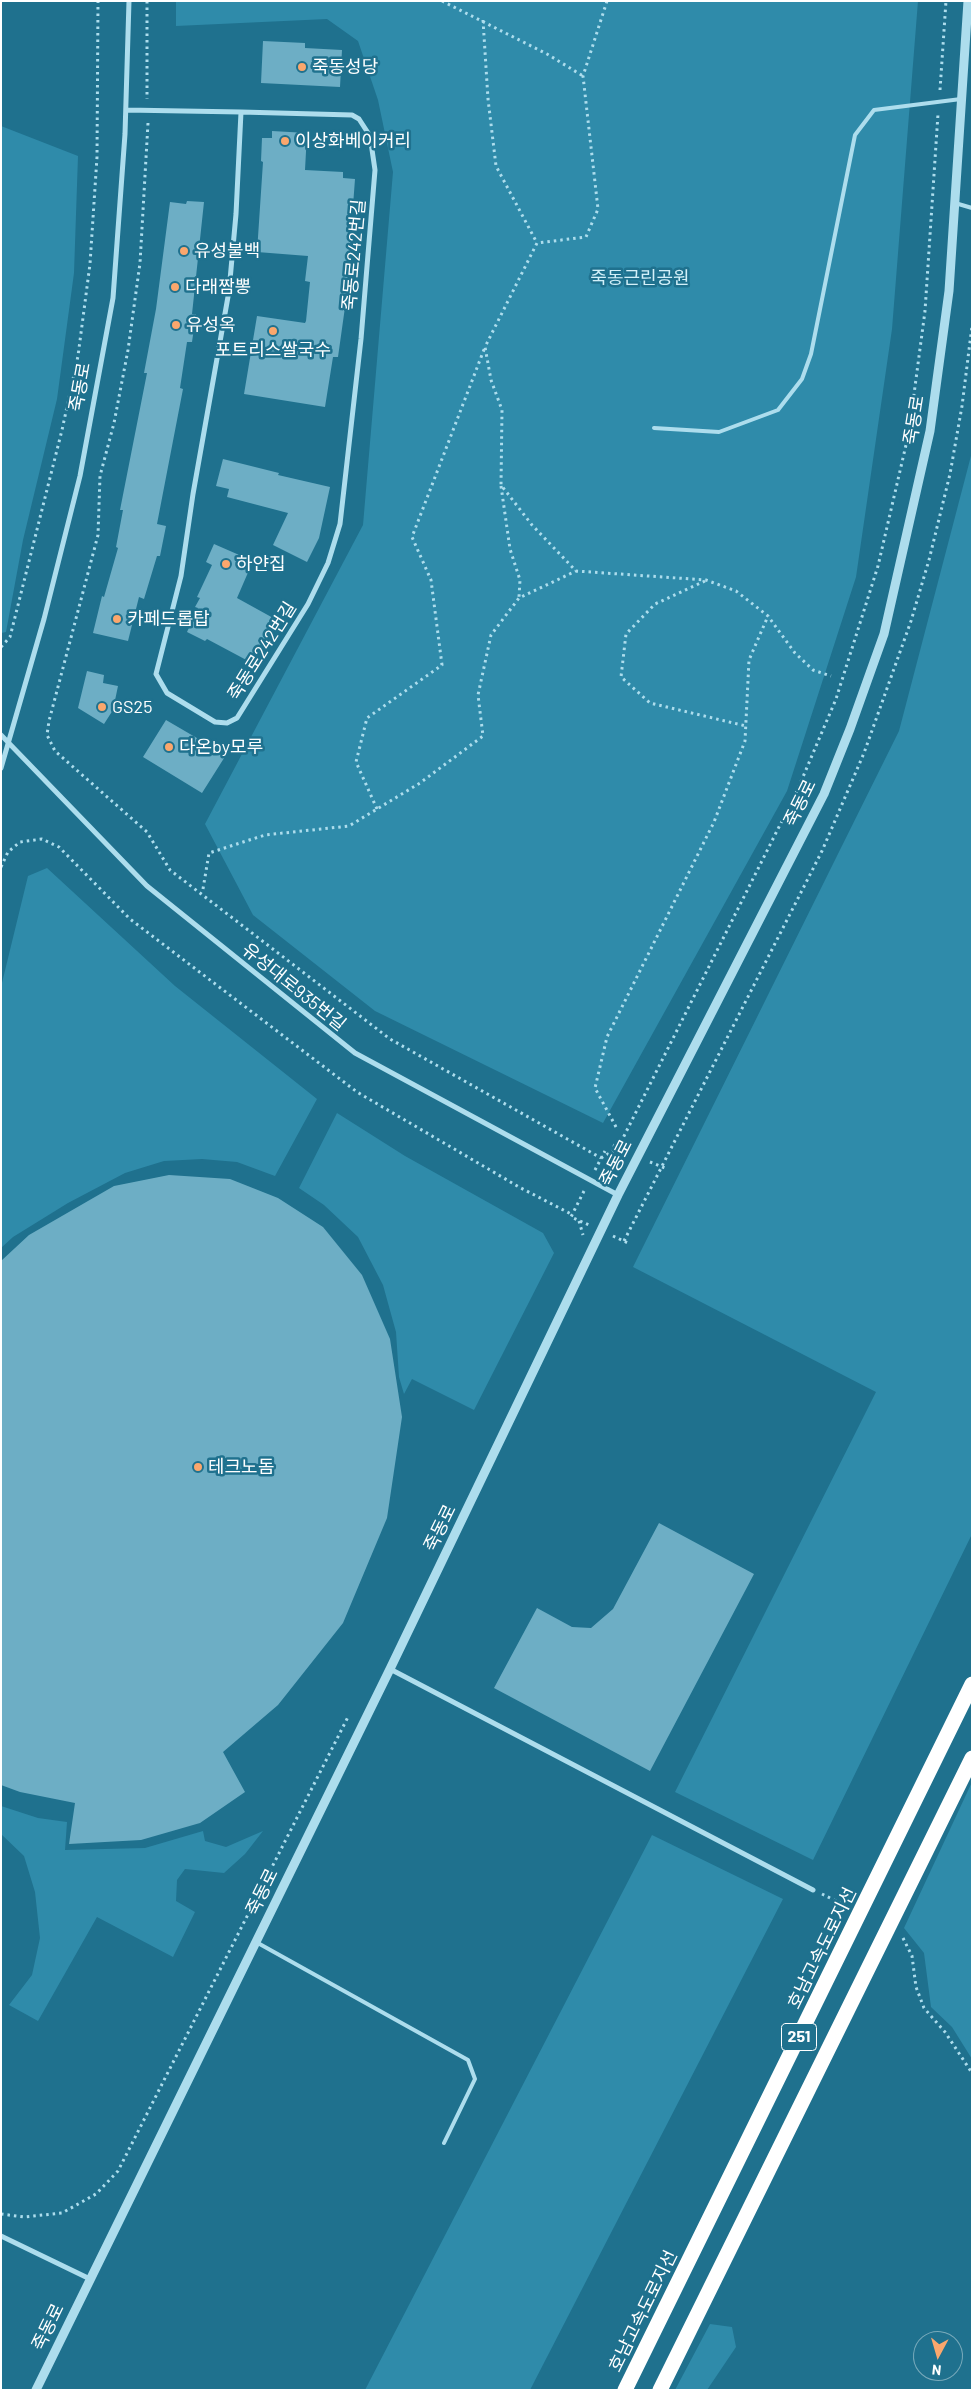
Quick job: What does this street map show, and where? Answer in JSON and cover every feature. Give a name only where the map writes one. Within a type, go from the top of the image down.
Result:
[{"type":"highway","name":"호남고속도로지선","points":[[625,2390],[972,1684]]},
{"type":"highway","name":"251","points":[[660,2390],[972,1758]]},
{"type":"street","name":"죽동로","points":[[1,768],[44,619],[80,476],[113,298],[126,110],[129,1]]},
{"type":"street","name":"죽동로","points":[[36,2390],[390,1668],[618,1195],[824,794],[850,729],[884,634],[930,431],[949,291],[968,1]]},
{"type":"street","name":"죽동로242번길","points":[[126,110],[241,112],[352,116],[359,119],[370,136],[375,170],[361,339],[340,524],[328,563],[308,604],[237,718],[227,723],[215,722],[167,693],[156,674],[181,576],[229,291],[236,214],[241,112]]},
{"type":"street","name":"유성대로935번길","points":[[1,734],[147,886],[355,1053],[618,1195]]},
{"type":"street","points":[[390,1668],[813,1890]]},
{"type":"street","points":[[1,2236],[90,2279]]},
{"type":"lane","points":[[654,428],[719,432],[778,410],[802,380],[811,354],[855,135],[874,110],[963,99]]},
{"type":"lane","points":[[955,203],[972,208]]},
{"type":"lane","points":[[256,1942],[468,2060],[475,2079],[444,2143]]},
{"type":"path","points":[[1,647],[10,637],[62,430],[78,356],[90,264],[97,157],[98,1]]},
{"type":"path","points":[[147,1],[147,94]]},
{"type":"path","points":[[442,1],[482,20],[583,76]]},
{"type":"path","points":[[537,243],[586,236],[598,209],[583,76],[607,1]]},
{"type":"path","points":[[940,95],[946,1]]},
{"type":"path","points":[[482,20],[488,99],[496,166],[537,243]]},
{"type":"path","points":[[601,1158],[618,1148],[797,791],[836,699],[878,566],[902,469],[925,311],[939,104]]},
{"type":"path","points":[[148,143],[138,272],[128,350],[114,423],[100,476],[98,535],[48,720],[47,735],[55,751],[147,832],[170,870],[382,1033],[601,1158]]},
{"type":"path","points":[[377,809],[356,762],[367,718],[442,665],[431,580],[412,537],[485,346],[537,243]]},
{"type":"path","points":[[485,346],[491,380],[502,410],[501,485],[510,548],[520,580],[519,598]]},
{"type":"path","points":[[501,485],[532,525],[576,571]]},
{"type":"path","points":[[203,889],[209,853],[265,835],[349,826],[420,783],[483,736],[478,695],[491,635],[519,598],[576,571],[706,580],[736,591],[768,616],[796,653],[813,670],[831,676]]},
{"type":"path","points":[[706,580],[655,604],[626,634],[621,677],[650,704],[746,726]]},
{"type":"path","points":[[616,1127],[595,1088],[607,1036],[714,822],[745,741],[749,660],[768,616]]},
{"type":"path","points":[[1,867],[8,852],[20,842],[42,839],[59,847],[130,919],[357,1092],[519,1187],[573,1215]]},
{"type":"path","points":[[613,1145],[618,1148]]},
{"type":"path","points":[[605,1151],[571,1217],[628,1243]]},
{"type":"path","points":[[624,1241],[661,1167]]},
{"type":"path","points":[[579,1221],[586,1242]]},
{"type":"path","points":[[1,2214],[24,2217],[62,2213],[96,2194],[118,2171],[351,1710]]},
{"type":"path","points":[[813,1890],[842,1904]]},
{"type":"path","points":[[903,1938],[912,1956],[916,1987],[924,2008],[945,2032],[972,2073]]},
{"type":"green space","name":"죽동근린공원","points":[[176,1],[918,1],[892,329],[856,577],[787,791],[603,1123],[375,1011],[253,915],[205,824],[363,525],[393,172],[378,100],[358,41],[327,19],[176,26]]},
{"type":"green space","points":[[1,126],[78,156],[74,273],[57,399],[23,540],[6,632],[1,633]]},
{"type":"green space","points":[[972,452],[972,1534],[813,1860],[675,1792],[876,1392],[633,1267],[899,731]]},
{"type":"green space","points":[[47,868],[175,986],[317,1099],[275,1176],[237,1162],[202,1159],[164,1161],[125,1173],[68,1203],[13,1237],[1,1248],[1,987],[28,876]]},
{"type":"green space","points":[[337,1113],[405,1156],[543,1233],[554,1253],[474,1410],[412,1379],[404,1394],[399,1377],[396,1332],[383,1285],[358,1237],[324,1205],[299,1188]]},
{"type":"green space","points":[[972,1782],[972,2059],[952,2027],[931,2007],[924,1953],[904,1928]]},
{"type":"green space","points":[[1,1806],[38,1818],[67,1822],[65,1850],[145,1848],[203,1831],[205,1841],[226,1847],[263,1831],[245,1854],[224,1873],[185,1869],[177,1880],[176,1901],[195,1912],[173,1957],[97,1917],[38,2021],[9,2005],[32,1975],[40,1938],[35,1892],[24,1856],[1,1834]]},
{"type":"green space","points":[[652,1835],[783,1899],[530,2390],[365,2390]]},
{"type":"green space","points":[[710,2324],[732,2327],[736,2347],[707,2390],[675,2390]]},
{"type":"building","name":"죽동성당","points":[[263,41],[305,43],[305,48],[342,50],[340,87],[261,83]]},
{"type":"building","points":[[272,131],[307,133],[305,170],[343,172],[343,178],[355,179],[346,300],[338,357],[333,357],[325,407],[244,394],[257,316],[305,323],[306,321],[310,282],[305,281],[308,256],[257,252],[263,162],[261,161],[262,138],[272,138]]},
{"type":"building","points":[[187,201],[204,202],[192,314],[196,314],[192,342],[187,342],[180,388],[183,389],[157,524],[166,526],[160,556],[157,556],[144,599],[139,597],[128,641],[93,633],[102,596],[104,597],[118,548],[116,547],[123,510],[120,510],[147,373],[144,373],[156,309],[170,202],[186,204]]},
{"type":"building","points":[[223,459],[279,473],[278,475],[330,487],[319,538],[307,562],[273,545],[288,513],[227,497],[229,489],[216,486]]},
{"type":"building","points":[[214,544],[253,561],[237,598],[275,619],[252,663],[207,639],[205,641],[187,632],[198,608],[195,607],[200,598],[197,597],[212,565],[206,562]]},
{"type":"building","points":[[87,671],[104,675],[103,683],[118,686],[113,710],[104,724],[78,708]]},
{"type":"building","points":[[166,720],[226,755],[202,793],[143,757]]},
{"type":"building","name":"테크노돔","points":[[169,1175],[230,1179],[278,1198],[323,1227],[362,1275],[390,1339],[402,1417],[387,1518],[343,1623],[278,1705],[223,1752],[245,1792],[200,1823],[141,1840],[69,1844],[75,1803],[20,1792],[1,1785],[1,1261],[29,1235],[114,1186]]},
{"type":"building","points":[[659,1523],[754,1574],[650,1771],[494,1688],[537,1608],[572,1627],[591,1628],[613,1609]]},
{"type":"place","name":"죽동성당","points":[[302,67]]},
{"type":"place","name":"이상화베이커리","points":[[285,141]]},
{"type":"place","name":"유성불백","points":[[184,251]]},
{"type":"place","name":"다래짬뽕","points":[[175,287]]},
{"type":"place","name":"유성옥","points":[[176,325]]},
{"type":"place","name":"포트리스쌀국수","points":[[273,331]]},
{"type":"place","name":"하얀집","points":[[226,564]]},
{"type":"place","name":"카페드롭탑","points":[[117,619]]},
{"type":"place","name":"GS25","points":[[102,707]]},
{"type":"place","name":"다온by모루","points":[[169,747]]},
{"type":"place","name":"테크노돔","points":[[198,1467]]}]
